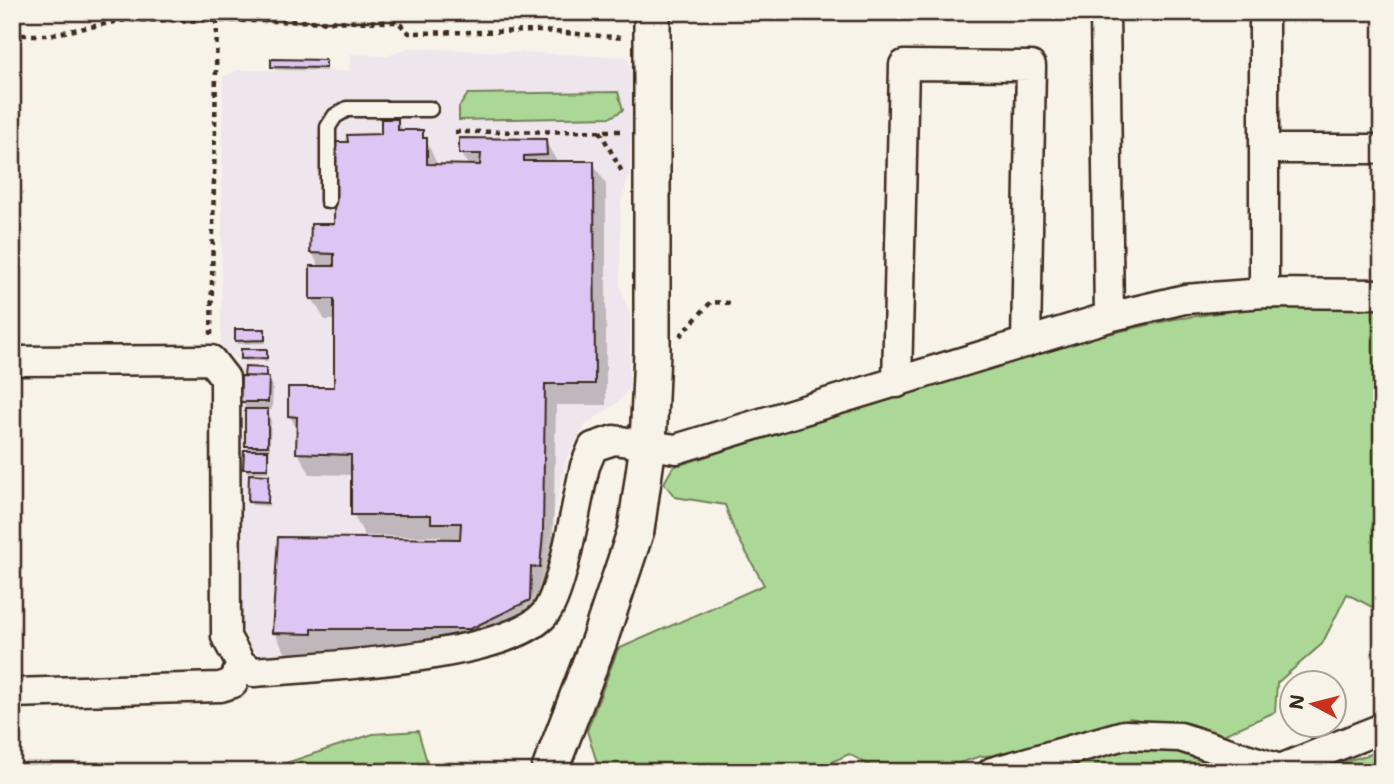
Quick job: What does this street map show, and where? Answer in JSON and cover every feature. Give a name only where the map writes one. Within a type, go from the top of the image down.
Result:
[{"type":"street","points":[[1105,12],[1109,317]]},
{"type":"street","points":[[1264,12],[1264,293]]},
{"type":"street","points":[[550,772],[599,641],[636,530],[648,445],[652,351],[643,26]]},
{"type":"street","points":[[897,383],[904,65],[1031,66],[1026,343]]},
{"type":"street","points":[[1264,149],[1382,149]]},
{"type":"street","points":[[12,361],[211,360],[225,378],[226,637],[241,664],[253,672],[421,657],[470,648],[530,625],[547,612],[555,591],[585,466],[593,447],[614,440],[676,449],[1109,317],[1185,299],[1264,293],[1382,294]]},
{"type":"street","points":[[12,693],[220,687],[233,683],[241,664]]},
{"type":"street","points":[[992,772],[1124,735],[1180,737],[1280,769],[1382,728]]},
{"type":"lane","points":[[328,201],[328,127],[335,116],[347,108],[430,109]]},
{"type":"path","points":[[12,35],[49,35],[125,20],[398,22],[409,33],[643,26]]},
{"type":"path","points":[[211,360],[217,21]]},
{"type":"path","points":[[600,131],[622,173]]},
{"type":"path","points":[[456,132],[632,131]]},
{"type":"path","points":[[675,342],[711,302],[731,303]]},
{"type":"shaded area","points":[[408,48],[628,57],[629,64],[636,64],[629,177],[621,202],[620,284],[630,316],[629,390],[616,404],[586,424],[567,457],[537,592],[517,616],[467,636],[417,647],[267,659],[250,647],[238,616],[237,359],[221,348],[223,77],[238,70],[349,71],[351,54],[388,56]]},
{"type":"green space","points":[[618,92],[623,110],[611,117],[459,120],[459,107],[468,94]]},
{"type":"green space","points":[[1262,307],[1382,307],[1382,612],[1347,594],[1322,644],[1294,668],[1278,668],[1275,712],[1223,735],[1130,718],[1030,754],[981,756],[931,772],[881,772],[849,754],[810,772],[600,772],[587,731],[618,649],[764,585],[734,530],[725,505],[675,497],[664,483],[673,467],[1059,345],[1175,319]]},
{"type":"green space","points":[[418,731],[430,772],[284,772],[286,763],[373,734]]},
{"type":"green space","points":[[1136,743],[1185,746],[1248,772],[1049,772]]},
{"type":"green space","points":[[1382,751],[1382,772],[1306,772]]},
{"type":"building","points":[[271,59],[326,60],[326,68],[271,67]]},
{"type":"building","points":[[381,119],[398,119],[398,130],[423,130],[423,138],[427,138],[427,164],[480,165],[481,154],[459,154],[459,138],[546,139],[547,155],[524,156],[524,161],[594,161],[595,384],[545,384],[543,533],[540,567],[531,567],[530,600],[470,629],[312,629],[312,634],[272,633],[278,537],[460,539],[461,523],[431,523],[431,515],[351,515],[351,455],[296,453],[297,417],[288,416],[288,387],[334,387],[334,299],[310,299],[310,266],[334,266],[334,254],[310,253],[311,224],[334,224],[335,142],[348,142],[347,135],[381,134]]},
{"type":"building","points":[[235,329],[265,329],[265,340],[235,341]]},
{"type":"building","points":[[241,349],[267,349],[267,358],[241,359]]},
{"type":"building","points":[[245,367],[266,368],[266,377],[244,376]]},
{"type":"building","points":[[241,376],[269,377],[268,402],[240,402]]},
{"type":"building","points":[[245,409],[268,409],[268,446],[245,446]]},
{"type":"building","points":[[244,450],[268,450],[268,469],[243,469]]},
{"type":"building","points":[[249,474],[269,475],[268,503],[248,502]]}]
